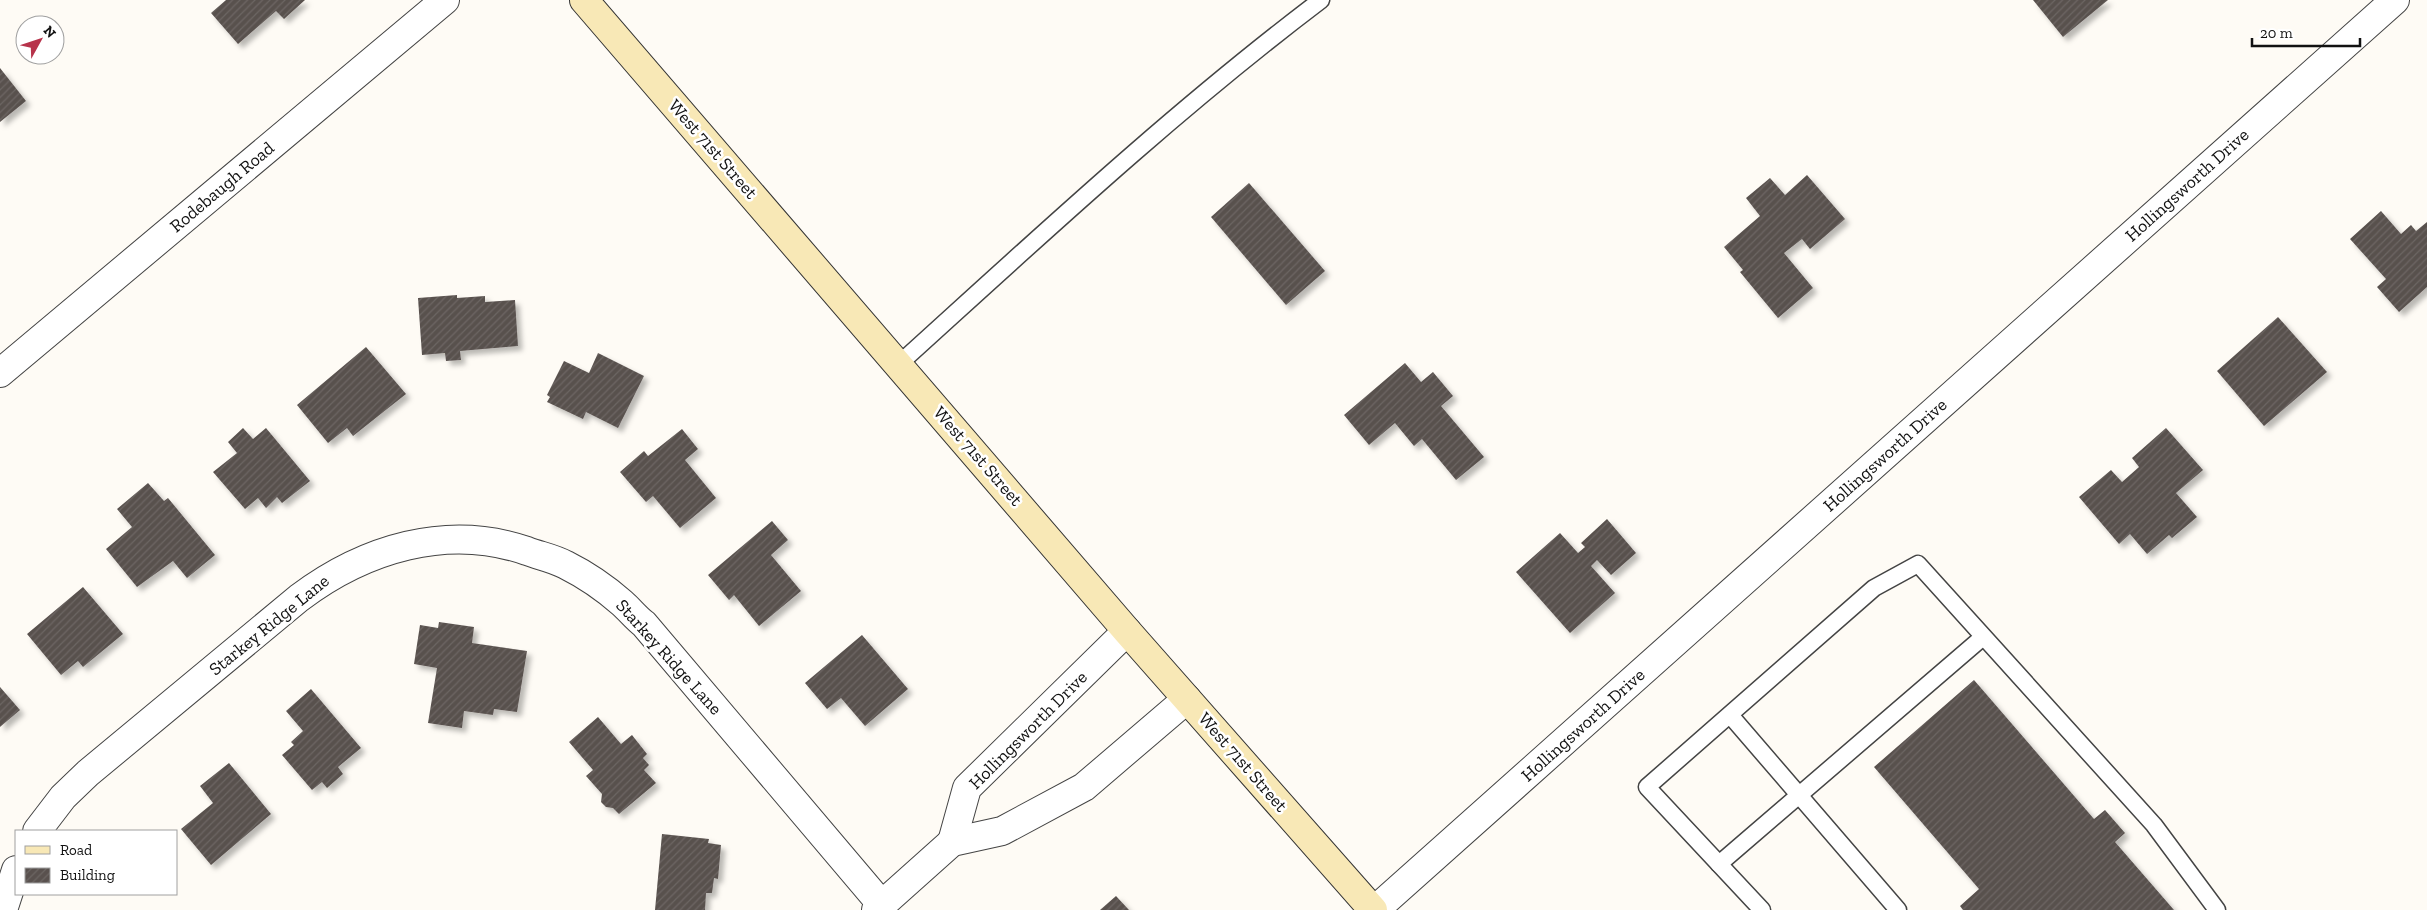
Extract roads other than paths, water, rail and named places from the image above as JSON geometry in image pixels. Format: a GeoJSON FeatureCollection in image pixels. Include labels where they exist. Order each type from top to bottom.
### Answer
{"type":"FeatureCollection","features":[{"type":"Feature","properties":{"kind":"main road","name":"West 71st Street"},"geometry":{"type":"LineString","coordinates":[[584,0],[1127,631],[1374,910]]}},
{"type":"Feature","properties":{"kind":"street","name":"Rodebaugh Road"},"geometry":{"type":"LineString","coordinates":[[0,373],[445,0]]}},
{"type":"Feature","properties":{"kind":"street","name":"Hollingsworth Drive"},"geometry":{"type":"LineString","coordinates":[[1374,910],[2395,0]]}},
{"type":"Feature","properties":{"kind":"street","name":"Starkey Ridge Lane"},"geometry":{"type":"LineString","coordinates":[[38,830],[63,797],[88,773],[299,598],[327,578],[358,561],[408,545],[426,541],[478,541],[513,546],[556,560],[603,587],[624,605],[644,624],[879,908]]}},
{"type":"Feature","properties":{"kind":"street","name":"Hollingsworth Drive"},"geometry":{"type":"LineString","coordinates":[[952,842],[967,788],[1127,631]]}},
{"type":"Feature","properties":{"kind":"street"},"geometry":{"type":"LineString","coordinates":[[879,908],[952,842],[1002,831],[1084,787],[1187,699]]}},
{"type":"Feature","properties":{"kind":"street"},"geometry":{"type":"LineString","coordinates":[[3,910],[15,873]]}},
{"type":"Feature","properties":{"kind":"lane"},"geometry":{"type":"LineString","coordinates":[[898,364],[1103,182],[1208,92],[1321,0]]}},
{"type":"Feature","properties":{"kind":"lane"},"geometry":{"type":"LineString","coordinates":[[1762,910],[1647,788],[1874,588],[1918,564],[2154,825],[2217,910]]}},
{"type":"Feature","properties":{"kind":"lane"},"geometry":{"type":"LineString","coordinates":[[1719,864],[1983,637]]}},
{"type":"Feature","properties":{"kind":"lane"},"geometry":{"type":"LineString","coordinates":[[1730,715],[1898,910]]}}]}
